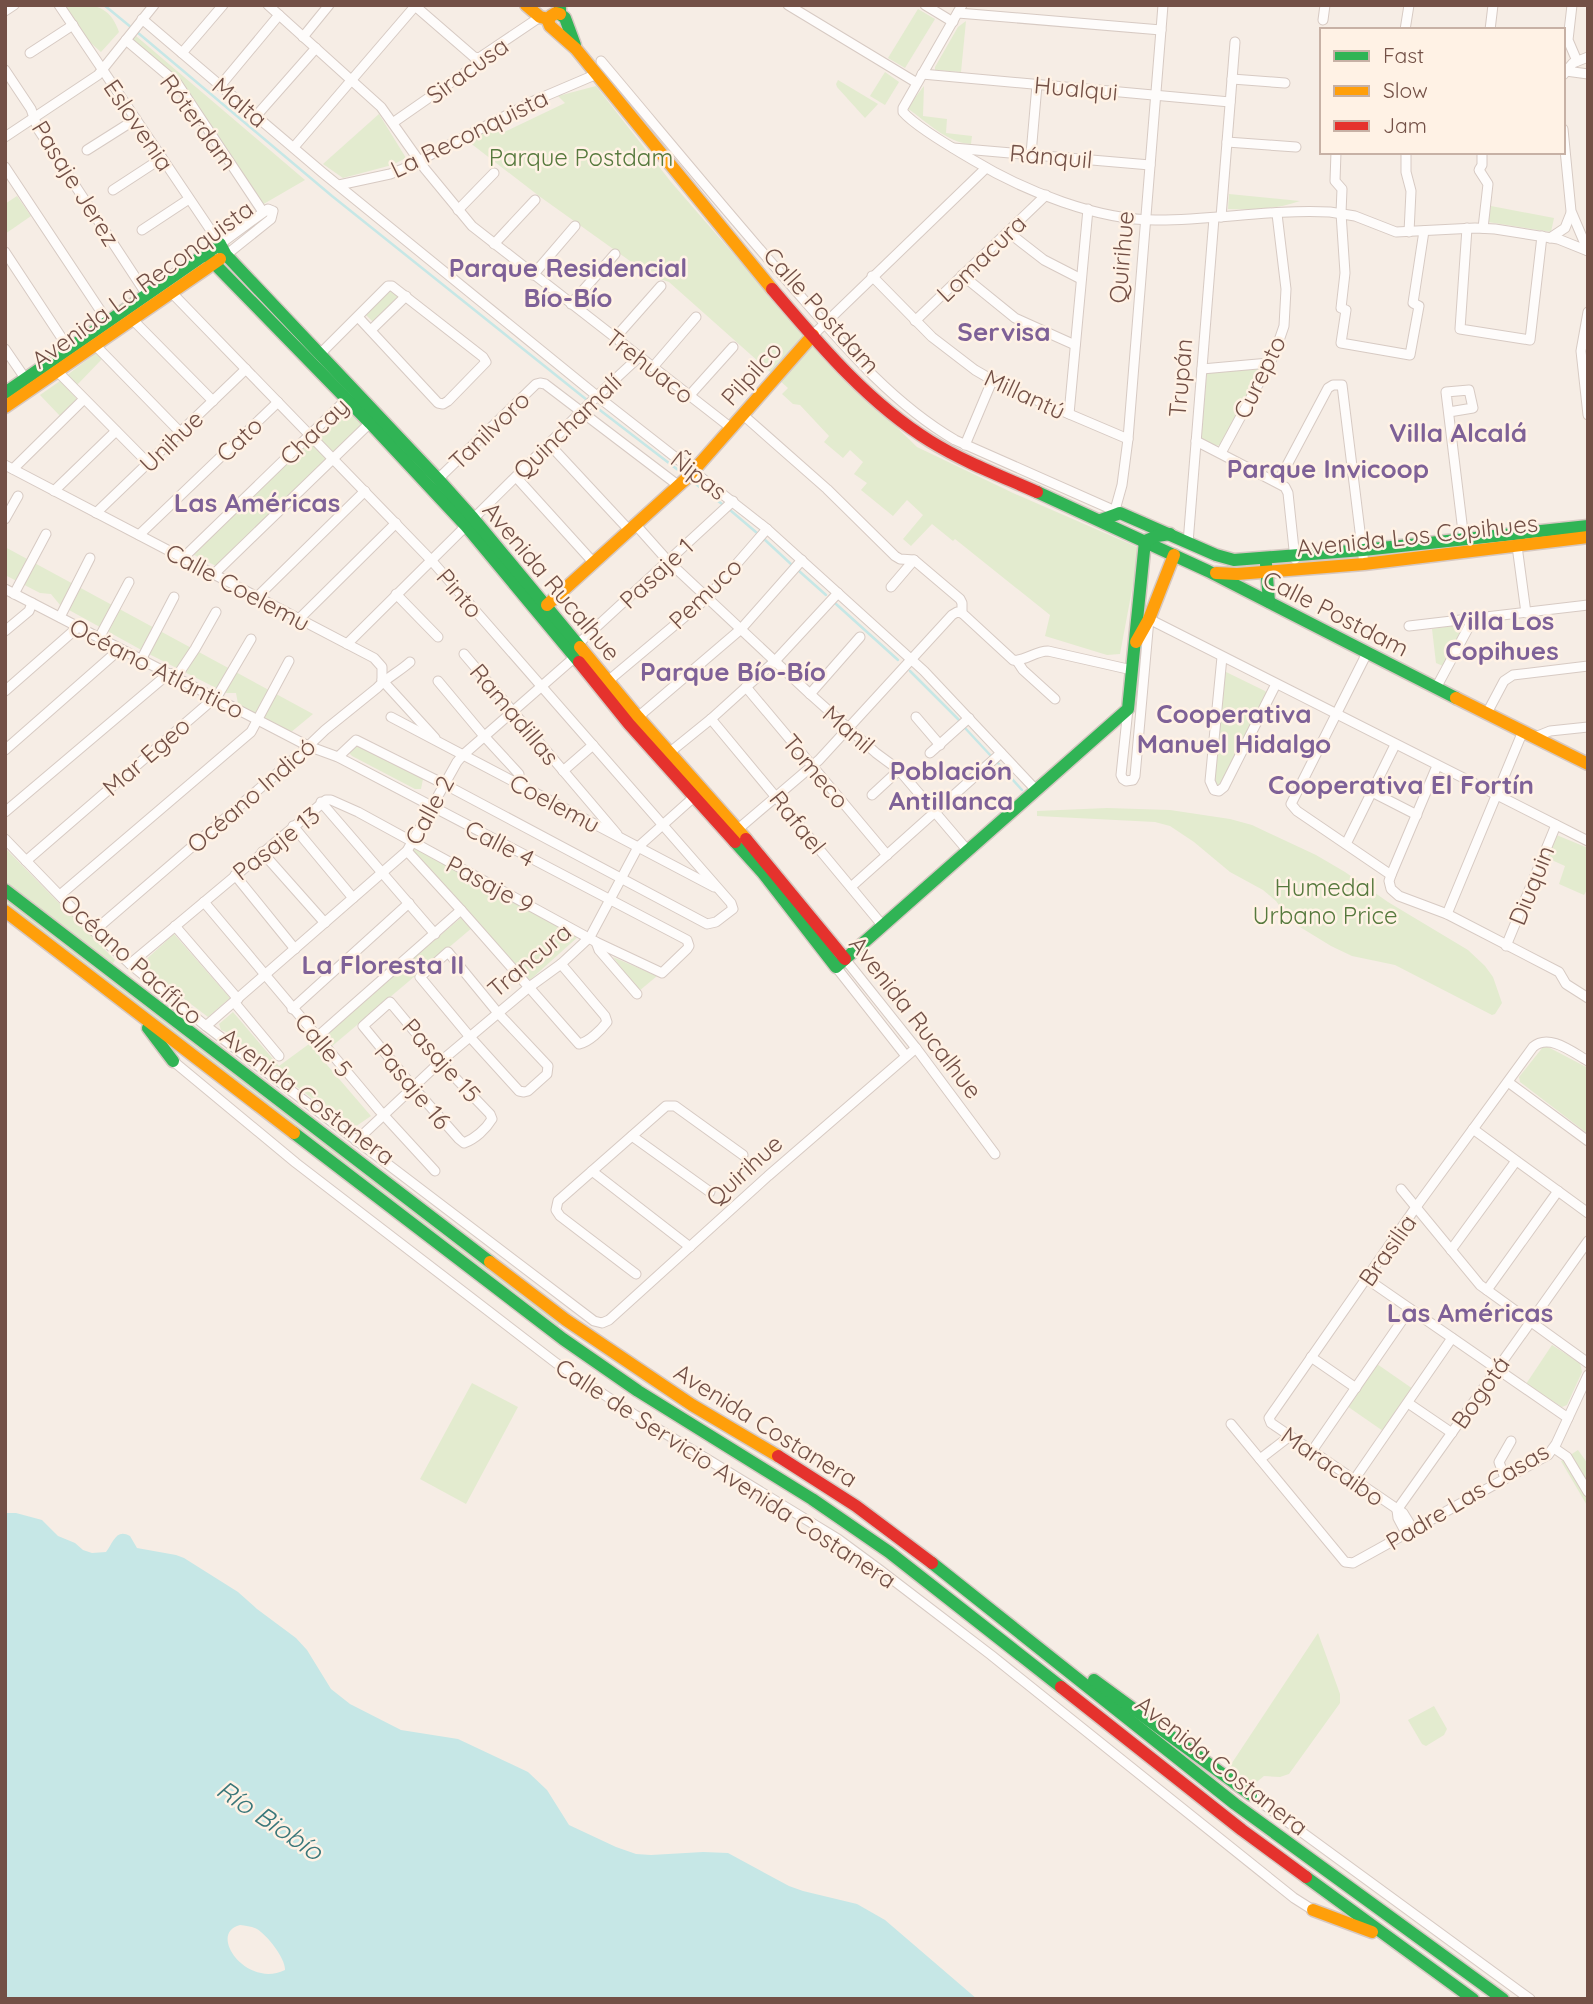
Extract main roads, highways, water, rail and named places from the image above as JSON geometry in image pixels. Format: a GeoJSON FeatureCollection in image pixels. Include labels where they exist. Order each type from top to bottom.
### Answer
{"type":"FeatureCollection","features":[{"type":"Feature","properties":{"kind":"main road","name":"Calle Postdam"},"geometry":{"type":"LineString","coordinates":[[526,5],[557,16],[576,49],[747,259],[813,335],[876,400],[932,443],[955,456],[1101,520],[1208,571],[1588,764]]}},
{"type":"Feature","properties":{"kind":"main road","name":"Avenida La Reconquista"},"geometry":{"type":"LineString","coordinates":[[5,407],[69,349],[147,295],[223,249]]}},
{"type":"Feature","properties":{"kind":"main road","name":"Avenida Rucalhue"},"geometry":{"type":"LineString","coordinates":[[223,249],[320,354],[351,395]]}},
{"type":"Feature","properties":{"kind":"main road","name":"Avenida La Reconquista"},"geometry":{"type":"LineString","coordinates":[[5,393],[57,371],[171,292],[209,259]]}},
{"type":"Feature","properties":{"kind":"main road","name":"Avenida Rucalhue"},"geometry":{"type":"LineString","coordinates":[[209,259],[351,395],[547,605],[669,752],[698,794],[841,963]]}},
{"type":"Feature","properties":{"kind":"main road","name":"Pilpilco"},"geometry":{"type":"LineString","coordinates":[[547,605],[679,486],[813,335]]}},
{"type":"Feature","properties":{"kind":"main road","name":"Avenida Rucalhue"},"geometry":{"type":"LineString","coordinates":[[374,419],[438,479],[629,724],[737,830],[769,866],[841,963]]}},
{"type":"Feature","properties":{"kind":"main road","name":"Calle Postdam"},"geometry":{"type":"LineString","coordinates":[[1101,520],[1117,511],[1228,559],[1266,558]]}},
{"type":"Feature","properties":{"kind":"main road","name":"Avenida Los Copihues"},"geometry":{"type":"LineString","coordinates":[[1266,558],[1588,526]]}},
{"type":"Feature","properties":{"kind":"main road"},"geometry":{"type":"LineString","coordinates":[[841,963],[1128,709],[1145,541],[1170,534]]}},
{"type":"Feature","properties":{"kind":"main road","name":"Avenida Los Copihues"},"geometry":{"type":"LineString","coordinates":[[1208,571],[1226,574],[1364,564],[1588,537]]}},
{"type":"Feature","properties":{"kind":"main road"},"geometry":{"type":"LineString","coordinates":[[1134,645],[1149,620],[1174,555]]}},
{"type":"Feature","properties":{"kind":"main road"},"geometry":{"type":"LineString","coordinates":[[1266,558],[1269,602]]}},
{"type":"Feature","properties":{"kind":"main road","name":"Avenida Costanera"},"geometry":{"type":"LineString","coordinates":[[5,890],[566,1320],[692,1405],[856,1506],[1236,1804],[1503,1999]]}},
{"type":"Feature","properties":{"kind":"main road","name":"Avenida Costanera"},"geometry":{"type":"LineString","coordinates":[[5,911],[563,1339],[638,1391],[812,1499],[889,1552],[1202,1799],[1474,1999]]}},
{"type":"Feature","properties":{"kind":"main road"},"geometry":{"type":"LineString","coordinates":[[137,1013],[173,1061]]}},
{"type":"Feature","properties":{"kind":"main road"},"geometry":{"type":"LineString","coordinates":[[1033,1643],[1118,1697],[1251,1795]]}},
{"type":"Feature","properties":{"kind":"main road"},"geometry":{"type":"LineString","coordinates":[[1313,1910],[1399,1945]]}},
{"type":"Feature","properties":{"kind":"water","name":"Río Biobío"},"geometry":{"type":"Polygon","coordinates":[[[5,1513],[16,1513],[42,1520],[58,1536],[92,1553],[106,1552],[118,1535],[125,1534],[130,1536],[137,1548],[184,1558],[238,1592],[296,1638],[307,1650],[331,1689],[350,1704],[401,1730],[458,1739],[528,1772],[547,1790],[569,1825],[616,1847],[636,1854],[651,1855],[728,1853],[789,1886],[857,1904],[885,1920],[977,1999],[5,1999],[5,1513]],[[240,1925],[231,1930],[228,1938],[229,1948],[236,1958],[257,1972],[271,1974],[285,1970],[279,1954],[266,1936],[257,1929],[240,1925]]]}},
{"type":"Feature","properties":{"kind":"waterway"},"geometry":{"type":"LineString","coordinates":[[104,5],[132,28]]}},
{"type":"Feature","properties":{"kind":"waterway"},"geometry":{"type":"LineString","coordinates":[[137,32],[332,196],[587,400]]}},
{"type":"Feature","properties":{"kind":"waterway"},"geometry":{"type":"LineString","coordinates":[[592,404],[678,470]]}},
{"type":"Feature","properties":{"kind":"waterway"},"geometry":{"type":"LineString","coordinates":[[693,482],[722,504]]}},
{"type":"Feature","properties":{"kind":"waterway"},"geometry":{"type":"LineString","coordinates":[[730,510],[757,533]]}},
{"type":"Feature","properties":{"kind":"waterway"},"geometry":{"type":"LineString","coordinates":[[764,539],[792,565]]}},
{"type":"Feature","properties":{"kind":"waterway"},"geometry":{"type":"LineString","coordinates":[[799,571],[826,595]]}},
{"type":"Feature","properties":{"kind":"waterway"},"geometry":{"type":"LineString","coordinates":[[836,604],[898,660]]}},
{"type":"Feature","properties":{"kind":"waterway"},"geometry":{"type":"LineString","coordinates":[[910,671],[960,721]]}},
{"type":"Feature","properties":{"kind":"waterway"},"geometry":{"type":"LineString","coordinates":[[965,728],[991,756]]}},
{"type":"Feature","properties":{"kind":"waterway"},"geometry":{"type":"LineString","coordinates":[[997,762],[1022,790]]}},
{"type":"Feature","properties":{"kind":"district","name":"Parque Residencial Bío-Bío"},"geometry":{"type":"Point","coordinates":[568,282]}},
{"type":"Feature","properties":{"kind":"district","name":"Servisa"},"geometry":{"type":"Point","coordinates":[1004,331]}},
{"type":"Feature","properties":{"kind":"district","name":"Villa Alcalá"},"geometry":{"type":"Point","coordinates":[1458,432]}},
{"type":"Feature","properties":{"kind":"district","name":"Parque Invicoop"},"geometry":{"type":"Point","coordinates":[1328,468]}},
{"type":"Feature","properties":{"kind":"district","name":"Las Américas"},"geometry":{"type":"Point","coordinates":[257,502]}},
{"type":"Feature","properties":{"kind":"district","name":"Villa Los Copihues"},"geometry":{"type":"Point","coordinates":[1502,635]}},
{"type":"Feature","properties":{"kind":"district","name":"Parque Bío-Bío"},"geometry":{"type":"Point","coordinates":[733,671]}},
{"type":"Feature","properties":{"kind":"district","name":"Cooperativa Manuel Hidalgo"},"geometry":{"type":"Point","coordinates":[1234,728]}},
{"type":"Feature","properties":{"kind":"district","name":"Cooperativa El Fortín"},"geometry":{"type":"Point","coordinates":[1401,784]}},
{"type":"Feature","properties":{"kind":"district","name":"Población Antillanca"},"geometry":{"type":"Point","coordinates":[951,785]}},
{"type":"Feature","properties":{"kind":"district","name":"La Floresta II"},"geometry":{"type":"Point","coordinates":[383,964]}},
{"type":"Feature","properties":{"kind":"district","name":"Las Américas"},"geometry":{"type":"Point","coordinates":[1470,1312]}},
{"type":"Feature","properties":{"kind":"park label","name":"Parque Postdam"},"geometry":{"type":"Point","coordinates":[581,157]}},
{"type":"Feature","properties":{"kind":"park label","name":"Humedal Urbano Price"},"geometry":{"type":"Point","coordinates":[1325,901]}}]}
